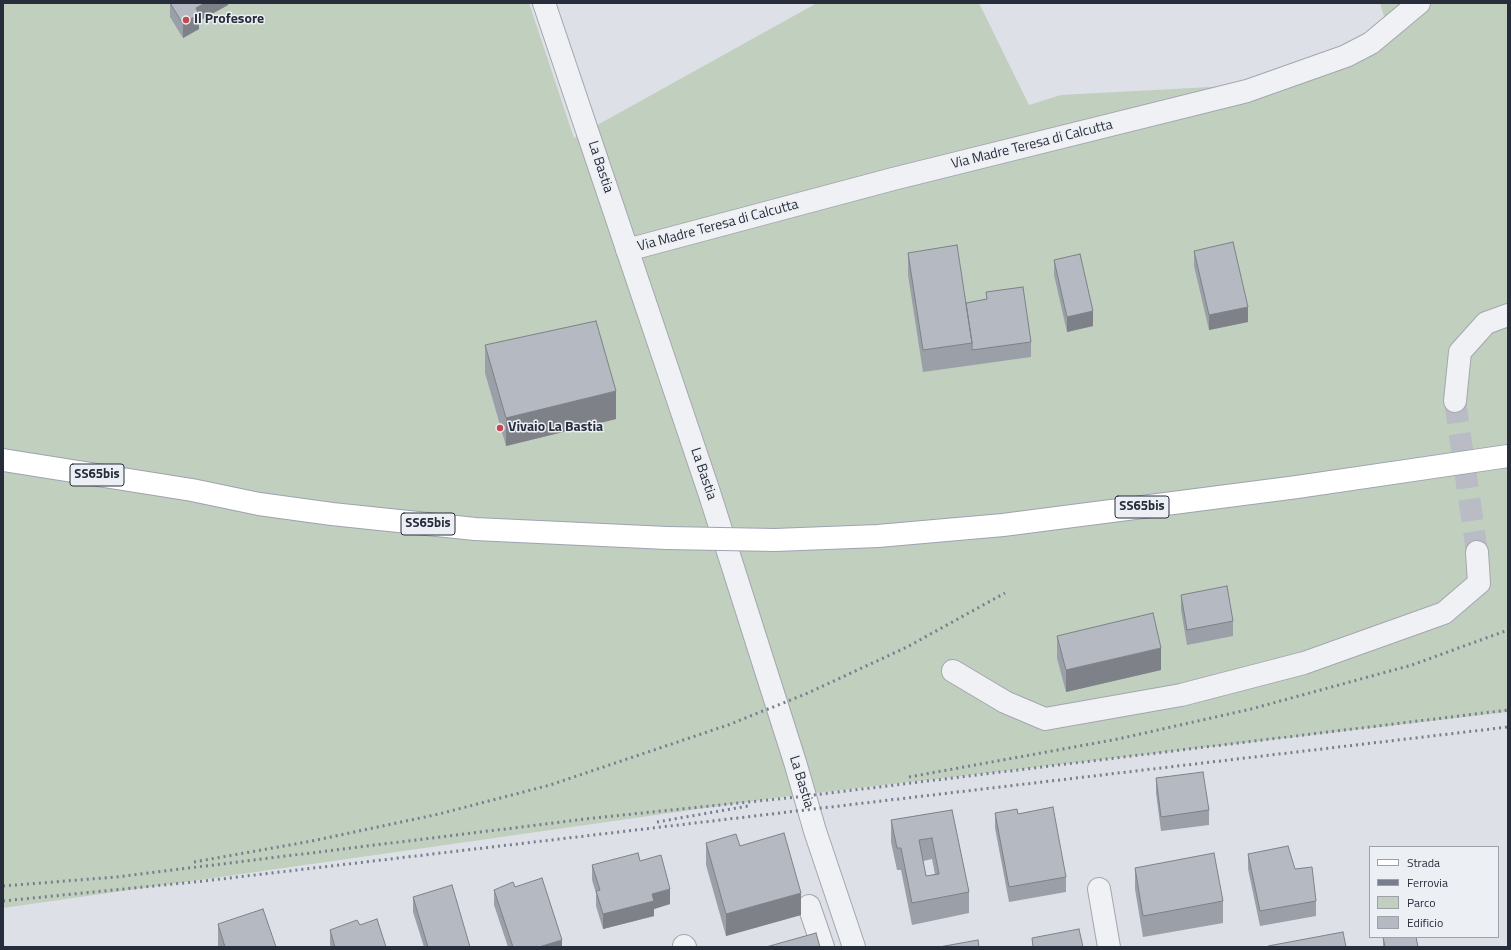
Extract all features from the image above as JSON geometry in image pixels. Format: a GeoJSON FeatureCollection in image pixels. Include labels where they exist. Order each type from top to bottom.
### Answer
{"type":"FeatureCollection","features":[{"type":"Feature","properties":{"kind":"main road","name":"SS65bis"},"geometry":{"type":"LineString","coordinates":[[3,460],[192,490],[259,504],[387,520],[475,529],[667,538],[775,540],[878,536],[1003,525],[1289,488],[1508,456]]}},
{"type":"Feature","properties":{"kind":"street","name":"La Bastia"},"geometry":{"type":"LineString","coordinates":[[544,3],[710,492],[795,762],[815,831],[854,947]]}},
{"type":"Feature","properties":{"kind":"street","name":"Via Madre Teresa di Calcutta"},"geometry":{"type":"LineString","coordinates":[[627,250],[893,179],[1247,91],[1346,56],[1370,43],[1419,3]]}},
{"type":"Feature","properties":{"kind":"street"},"geometry":{"type":"LineString","coordinates":[[1455,401],[1460,352],[1486,323],[1508,315]]}},
{"type":"Feature","properties":{"kind":"street"},"geometry":{"type":"LineString","coordinates":[[953,671],[1005,702],[1045,719],[1181,695],[1304,663],[1444,613],[1479,583],[1477,552]]}},
{"type":"Feature","properties":{"kind":"street"},"geometry":{"type":"LineString","coordinates":[[1099,889],[1109,947]]}},
{"type":"Feature","properties":{"kind":"street"},"geometry":{"type":"LineString","coordinates":[[809,906],[823,947]]}},
{"type":"Feature","properties":{"kind":"green space"},"geometry":{"type":"Polygon","coordinates":[[[3,3],[529,3],[574,138],[817,3],[979,3],[1029,105],[1061,95],[1248,85],[1390,37],[1380,3],[1508,3],[1508,712],[782,797],[3,908],[3,3]]]}},
{"type":"Feature","properties":{"kind":"building"},"geometry":{"type":"Polygon","coordinates":[[[170,3],[205,3],[196,8],[199,14],[183,24],[170,3]]]}},
{"type":"Feature","properties":{"kind":"building"},"geometry":{"type":"Polygon","coordinates":[[[1233,242],[1248,307],[1209,315],[1194,251],[1233,242]]]}},
{"type":"Feature","properties":{"kind":"building"},"geometry":{"type":"Polygon","coordinates":[[[957,245],[972,343],[923,350],[908,253],[957,245]]]}},
{"type":"Feature","properties":{"kind":"building"},"geometry":{"type":"Polygon","coordinates":[[[1080,254],[1093,311],[1067,317],[1054,260],[1080,254]]]}},
{"type":"Feature","properties":{"kind":"building"},"geometry":{"type":"Polygon","coordinates":[[[1023,287],[1031,342],[972,350],[966,303],[987,299],[986,292],[1023,287]]]}},
{"type":"Feature","properties":{"kind":"building"},"geometry":{"type":"Polygon","coordinates":[[[596,321],[616,391],[506,418],[485,345],[596,321]]]}},
{"type":"Feature","properties":{"kind":"building"},"geometry":{"type":"Polygon","coordinates":[[[1227,586],[1233,621],[1187,630],[1181,595],[1227,586]]]}},
{"type":"Feature","properties":{"kind":"building"},"geometry":{"type":"Polygon","coordinates":[[[1153,613],[1161,648],[1066,670],[1057,636],[1153,613]]]}},
{"type":"Feature","properties":{"kind":"building"},"geometry":{"type":"Polygon","coordinates":[[[1203,772],[1209,810],[1161,817],[1156,778],[1203,772]]]}},
{"type":"Feature","properties":{"kind":"building"},"geometry":{"type":"Polygon","coordinates":[[[1053,807],[1066,877],[1009,887],[995,813],[1017,809],[1018,814],[1053,807]]]}},
{"type":"Feature","properties":{"kind":"building"},"geometry":{"type":"Polygon","coordinates":[[[952,810],[969,892],[912,903],[901,848],[897,848],[891,820],[952,810]],[[932,838],[919,840],[926,876],[939,874],[932,838]]]}},
{"type":"Feature","properties":{"kind":"building"},"geometry":{"type":"Polygon","coordinates":[[[784,833],[801,893],[726,914],[706,843],[736,834],[740,846],[784,833]]]}},
{"type":"Feature","properties":{"kind":"building"},"geometry":{"type":"Polygon","coordinates":[[[1288,846],[1295,869],[1312,867],[1316,901],[1260,911],[1248,854],[1288,846]]]}},
{"type":"Feature","properties":{"kind":"building"},"geometry":{"type":"Polygon","coordinates":[[[638,853],[640,861],[661,855],[670,889],[652,894],[654,901],[603,914],[596,891],[600,890],[592,865],[638,853]]]}},
{"type":"Feature","properties":{"kind":"building"},"geometry":{"type":"Polygon","coordinates":[[[1214,853],[1223,901],[1143,916],[1135,868],[1214,853]]]}},
{"type":"Feature","properties":{"kind":"building"},"geometry":{"type":"Polygon","coordinates":[[[542,878],[562,940],[539,947],[513,947],[494,890],[513,882],[515,887],[542,878]]]}},
{"type":"Feature","properties":{"kind":"building"},"geometry":{"type":"Polygon","coordinates":[[[452,885],[470,947],[428,947],[413,897],[452,885]]]}},
{"type":"Feature","properties":{"kind":"building"},"geometry":{"type":"Polygon","coordinates":[[[263,909],[276,947],[225,947],[218,924],[263,909]]]}},
{"type":"Feature","properties":{"kind":"building"},"geometry":{"type":"Polygon","coordinates":[[[377,919],[386,947],[335,947],[330,930],[357,920],[360,925],[377,919]]]}},
{"type":"Feature","properties":{"kind":"building"},"geometry":{"type":"Polygon","coordinates":[[[1079,929],[1083,947],[1033,947],[1032,938],[1079,929]]]}},
{"type":"Feature","properties":{"kind":"building"},"geometry":{"type":"Polygon","coordinates":[[[1343,932],[1346,947],[1268,947],[1268,946],[1343,932]]]}},
{"type":"Feature","properties":{"kind":"building"},"geometry":{"type":"Polygon","coordinates":[[[816,933],[820,947],[766,947],[816,933]]]}},
{"type":"Feature","properties":{"kind":"building"},"geometry":{"type":"Polygon","coordinates":[[[1383,938],[1416,938],[1418,947],[1385,947],[1383,938]]]}},
{"type":"Feature","properties":{"kind":"building"},"geometry":{"type":"Polygon","coordinates":[[[978,940],[979,947],[939,947],[978,940]]]}},
{"type":"Feature","properties":{"kind":"tunnel"},"geometry":{"type":"LineString","coordinates":[[1455,401],[1477,552]]}},
{"type":"Feature","properties":{"kind":"railway"},"geometry":{"type":"LineString","coordinates":[[194,862],[312,841],[439,814],[550,785],[728,725],[808,693],[907,647],[1005,593]]}},
{"type":"Feature","properties":{"kind":"railway"},"geometry":{"type":"LineString","coordinates":[[909,777],[1118,739],[1251,709],[1412,665],[1508,630]]}},
{"type":"Feature","properties":{"kind":"railway"},"geometry":{"type":"LineString","coordinates":[[3,886],[116,877],[594,818],[797,797],[1508,710]]}},
{"type":"Feature","properties":{"kind":"railway"},"geometry":{"type":"LineString","coordinates":[[3,901],[204,881],[1508,727]]}},
{"type":"Feature","properties":{"kind":"railway"},"geometry":{"type":"LineString","coordinates":[[657,822],[748,806]]}},
{"type":"Feature","properties":{"kind":"place","name":"Il Profesore"},"geometry":{"type":"Point","coordinates":[186,20]}},
{"type":"Feature","properties":{"kind":"place","name":"Vivaio La Bastia"},"geometry":{"type":"Point","coordinates":[500,428]}}]}
